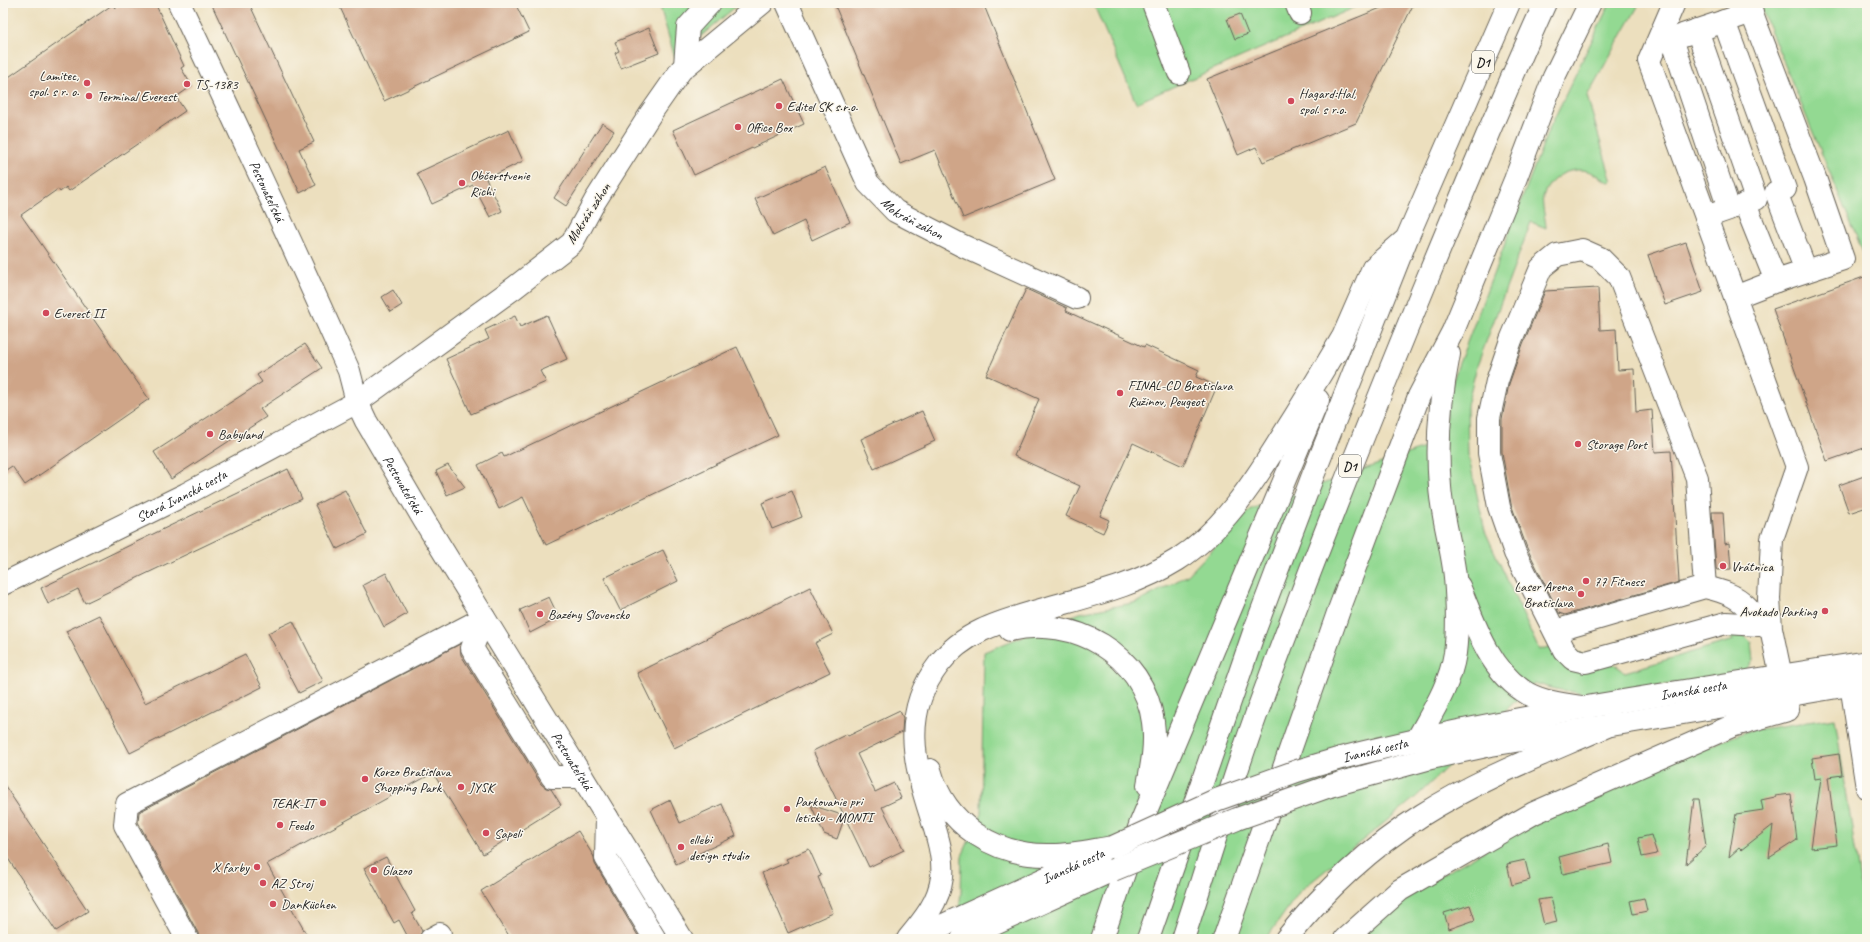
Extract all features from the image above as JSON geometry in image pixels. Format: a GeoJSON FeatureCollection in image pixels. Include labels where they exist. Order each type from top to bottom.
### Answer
{"type":"FeatureCollection","features":[{"type":"Feature","properties":{"kind":"main road","name":"Pestovateľská"},"geometry":{"type":"LineString","coordinates":[[179,3],[223,99],[266,184],[344,359],[349,371],[357,402],[366,421],[424,520],[682,939]]}},
{"type":"Feature","properties":{"kind":"main road"},"geometry":{"type":"LineString","coordinates":[[686,57],[688,26],[710,3]]}},
{"type":"Feature","properties":{"kind":"main road","name":"Mokráň záhon"},"geometry":{"type":"LineString","coordinates":[[357,402],[508,292],[572,243],[686,57],[762,3]]}},
{"type":"Feature","properties":{"kind":"main road","name":"Mokráň záhon"},"geometry":{"type":"LineString","coordinates":[[787,3],[868,183],[895,211],[961,246],[1078,298]]}},
{"type":"Feature","properties":{"kind":"main road"},"geometry":{"type":"LineString","coordinates":[[1153,3],[1179,73]]}},
{"type":"Feature","properties":{"kind":"main road","name":"D1"},"geometry":{"type":"LineString","coordinates":[[1148,939],[1254,632],[1312,478],[1407,238],[1509,3]]}},
{"type":"Feature","properties":{"kind":"main road","name":"D1"},"geometry":{"type":"LineString","coordinates":[[1183,939],[1254,721],[1319,545],[1517,64],[1545,3]]}},
{"type":"Feature","properties":{"kind":"main road"},"geometry":{"type":"LineString","coordinates":[[1224,939],[1329,639],[1414,410],[1453,331],[1515,180],[1554,77],[1590,3]]}},
{"type":"Feature","properties":{"kind":"main road"},"geometry":{"type":"LineString","coordinates":[[1345,939],[1400,890],[1534,813],[1732,726],[1788,710],[1783,686],[1765,626],[1769,599],[1772,539],[1797,467],[1649,61],[1674,3]]}},
{"type":"Feature","properties":{"kind":"main road"},"geometry":{"type":"LineString","coordinates":[[1735,297],[1776,281],[1843,259],[1815,178],[1750,8],[1724,21],[1676,38],[1673,42],[1701,127],[1743,204],[1776,281]]}},
{"type":"Feature","properties":{"kind":"main road"},"geometry":{"type":"LineString","coordinates":[[1724,21],[1756,106],[1806,271]]}},
{"type":"Feature","properties":{"kind":"main road"},"geometry":{"type":"LineString","coordinates":[[1697,30],[1728,117],[1743,204]]}},
{"type":"Feature","properties":{"kind":"main road"},"geometry":{"type":"LineString","coordinates":[[1676,136],[1784,96]]}},
{"type":"Feature","properties":{"kind":"main road"},"geometry":{"type":"LineString","coordinates":[[1706,217],[1815,178]]}},
{"type":"Feature","properties":{"kind":"main road"},"geometry":{"type":"LineString","coordinates":[[1102,939],[1140,825],[1311,418],[1341,340],[1373,268],[1407,238]]}},
{"type":"Feature","properties":{"kind":"main road"},"geometry":{"type":"LineString","coordinates":[[1705,587],[1697,478],[1619,277],[1600,258],[1582,250],[1557,255],[1541,268],[1511,340],[1497,381],[1489,418],[1489,453],[1499,507],[1515,553],[1564,650],[1573,659],[1586,662],[1726,623],[1765,626]]}},
{"type":"Feature","properties":{"kind":"main road"},"geometry":{"type":"LineString","coordinates":[[1382,771],[1401,757],[1418,738],[1443,694],[1451,672],[1455,653],[1455,577],[1440,488],[1438,448],[1441,397],[1453,331]]}},
{"type":"Feature","properties":{"kind":"main road"},"geometry":{"type":"LineString","coordinates":[[908,939],[926,916],[933,903],[942,878],[940,847],[916,762],[913,738],[916,716],[924,688],[938,665],[956,646],[1137,580],[1177,559],[1195,546],[1223,520],[1246,491],[1270,457],[1341,340]]}},
{"type":"Feature","properties":{"kind":"main road","name":"Stará Ivanská cesta"},"geometry":{"type":"LineString","coordinates":[[3,584],[186,494],[357,402]]}},
{"type":"Feature","properties":{"kind":"main road"},"geometry":{"type":"LineString","coordinates":[[1455,577],[1492,659],[1506,677],[1522,691],[1529,694],[1549,701],[1587,708]]}},
{"type":"Feature","properties":{"kind":"main road"},"geometry":{"type":"LineString","coordinates":[[1555,631],[1705,587],[1728,592],[1746,605],[1765,626]]}},
{"type":"Feature","properties":{"kind":"main road"},"geometry":{"type":"LineString","coordinates":[[187,939],[125,825],[127,804],[484,618]]}},
{"type":"Feature","properties":{"kind":"main road"},"geometry":{"type":"LineString","coordinates":[[1113,847],[1070,854],[1051,855],[1016,852],[1002,848],[978,836],[964,825],[955,816],[939,794],[930,771],[926,743],[928,717],[939,688],[953,666],[986,634],[1028,627],[1047,626],[1066,629],[1085,635],[1102,644],[1128,666],[1146,694],[1152,714],[1155,736],[1154,752],[1140,825]]}},
{"type":"Feature","properties":{"kind":"main road","name":"Ivanská cesta"},"geometry":{"type":"LineString","coordinates":[[969,936],[1199,834],[1280,803],[1330,786],[1382,771],[1491,745],[1614,723],[1783,686],[1867,662]]}},
{"type":"Feature","properties":{"kind":"main road"},"geometry":{"type":"LineString","coordinates":[[1859,683],[1867,788]]}},
{"type":"Feature","properties":{"kind":"main road","name":"Ivanská cesta"},"geometry":{"type":"LineString","coordinates":[[913,939],[984,908],[1216,800],[1297,771],[1341,758],[1418,738],[1587,708],[1783,686],[1859,683]]}},
{"type":"Feature","properties":{"kind":"main road"},"geometry":{"type":"LineString","coordinates":[[1286,939],[1299,922],[1344,875],[1368,854],[1422,815],[1492,777],[1614,723]]}},
{"type":"Feature","properties":{"kind":"main road"},"geometry":{"type":"LineString","coordinates":[[607,817],[606,858],[655,939]]}},
{"type":"Feature","properties":{"kind":"green space"},"geometry":{"type":"Polygon","coordinates":[[[659,3],[740,3],[675,58],[659,3]]]}},
{"type":"Feature","properties":{"kind":"green space"},"geometry":{"type":"Polygon","coordinates":[[[1093,3],[1365,3],[1136,103],[1093,3]]]}},
{"type":"Feature","properties":{"kind":"green space"},"geometry":{"type":"Polygon","coordinates":[[[1610,3],[1640,3],[1587,96],[1612,182],[1604,180],[1593,173],[1578,170],[1570,171],[1556,178],[1546,190],[1543,197],[1543,208],[1546,228],[1531,222],[1477,366],[1467,405],[1468,454],[1485,531],[1539,650],[1551,646],[1611,662],[1625,672],[1733,640],[1720,628],[1738,630],[1751,642],[1753,661],[1741,674],[1591,695],[1555,689],[1534,683],[1416,797],[1300,891],[1266,939],[955,939],[961,893],[962,856],[981,814],[984,652],[1080,613],[1138,602],[1188,575],[1251,509],[1444,441],[1447,398],[1458,366],[1548,131],[1610,3]]]}},
{"type":"Feature","properties":{"kind":"green space"},"geometry":{"type":"Polygon","coordinates":[[[1759,3],[1867,3],[1867,262],[1759,3]]]}},
{"type":"Feature","properties":{"kind":"green space"},"geometry":{"type":"Polygon","coordinates":[[[1835,718],[1867,927],[1867,939],[1348,939],[1389,905],[1574,800],[1747,731],[1835,718]]]}},
{"type":"Feature","properties":{"kind":"building"},"geometry":{"type":"Polygon","coordinates":[[[122,3],[155,3],[184,66],[181,68],[192,86],[176,97],[185,111],[69,191],[66,187],[60,192],[58,189],[21,215],[149,399],[25,485],[12,466],[3,472],[3,81],[112,5],[115,8],[122,3]]]}},
{"type":"Feature","properties":{"kind":"building"},"geometry":{"type":"Polygon","coordinates":[[[211,3],[249,3],[314,142],[299,149],[316,185],[300,193],[211,3]]]}},
{"type":"Feature","properties":{"kind":"building"},"geometry":{"type":"Polygon","coordinates":[[[338,3],[515,3],[529,32],[384,101],[338,3]]]}},
{"type":"Feature","properties":{"kind":"building"},"geometry":{"type":"Polygon","coordinates":[[[834,3],[983,3],[1055,180],[963,218],[935,150],[901,164],[834,3]]]}},
{"type":"Feature","properties":{"kind":"building","name":"Hagard:Hal, spol. s r.o."},"geometry":{"type":"Polygon","coordinates":[[[1393,3],[1414,3],[1356,123],[1263,162],[1256,147],[1238,155],[1207,79],[1393,3]]]}},
{"type":"Feature","properties":{"kind":"building"},"geometry":{"type":"Polygon","coordinates":[[[1240,14],[1248,34],[1235,39],[1227,19],[1240,14]]]}},
{"type":"Feature","properties":{"kind":"building"},"geometry":{"type":"Polygon","coordinates":[[[649,28],[659,53],[621,68],[615,53],[619,51],[615,42],[649,28]]]}},
{"type":"Feature","properties":{"kind":"building","name":"Office Box"},"geometry":{"type":"Polygon","coordinates":[[[783,79],[804,124],[694,175],[673,130],[783,79]]]}},
{"type":"Feature","properties":{"kind":"building"},"geometry":{"type":"Polygon","coordinates":[[[602,123],[614,131],[566,206],[554,198],[602,123]]]}},
{"type":"Feature","properties":{"kind":"building"},"geometry":{"type":"Polygon","coordinates":[[[509,130],[523,161],[486,179],[502,211],[490,217],[473,185],[432,204],[417,173],[509,130]]]}},
{"type":"Feature","properties":{"kind":"building"},"geometry":{"type":"Polygon","coordinates":[[[825,167],[850,222],[812,240],[804,221],[773,236],[755,199],[825,167]]]}},
{"type":"Feature","properties":{"kind":"building"},"geometry":{"type":"Polygon","coordinates":[[[1686,242],[1703,292],[1665,305],[1648,255],[1686,242]]]}},
{"type":"Feature","properties":{"kind":"building"},"geometry":{"type":"Polygon","coordinates":[[[1864,277],[1867,286],[1867,447],[1827,461],[1773,309],[1864,277]]]}},
{"type":"Feature","properties":{"kind":"building","name":"Storage Port"},"geometry":{"type":"Polygon","coordinates":[[[1598,288],[1600,330],[1616,329],[1618,370],[1634,369],[1636,412],[1652,410],[1655,452],[1671,451],[1679,582],[1565,615],[1559,613],[1527,548],[1511,504],[1502,452],[1502,419],[1509,384],[1523,344],[1545,291],[1598,288]]]}},
{"type":"Feature","properties":{"kind":"building","name":"FINAL-CD Bratislava Ružinov, Peugeot"},"geometry":{"type":"Polygon","coordinates":[[[1026,289],[1067,308],[1066,311],[1144,347],[1145,345],[1199,370],[1196,377],[1217,386],[1183,466],[1133,443],[1100,516],[1109,520],[1103,533],[1066,516],[1080,486],[1014,456],[1039,399],[986,375],[1026,289]]]}},
{"type":"Feature","properties":{"kind":"building"},"geometry":{"type":"Polygon","coordinates":[[[393,290],[402,305],[391,312],[382,297],[393,290]]]}},
{"type":"Feature","properties":{"kind":"building"},"geometry":{"type":"Polygon","coordinates":[[[547,315],[567,359],[540,371],[546,382],[471,414],[446,359],[489,339],[485,330],[515,316],[520,327],[547,315]]]}},
{"type":"Feature","properties":{"kind":"building","name":"Babyland"},"geometry":{"type":"Polygon","coordinates":[[[305,344],[322,368],[260,409],[266,417],[171,479],[154,452],[262,382],[257,375],[305,344]]]}},
{"type":"Feature","properties":{"kind":"building"},"geometry":{"type":"Polygon","coordinates":[[[737,347],[778,435],[546,545],[523,497],[499,509],[478,465],[502,453],[504,457],[737,347]]]}},
{"type":"Feature","properties":{"kind":"building"},"geometry":{"type":"Polygon","coordinates":[[[922,411],[935,441],[874,469],[861,439],[922,411]]]}},
{"type":"Feature","properties":{"kind":"building"},"geometry":{"type":"Polygon","coordinates":[[[448,465],[465,487],[447,495],[436,471],[448,465]]]}},
{"type":"Feature","properties":{"kind":"building"},"geometry":{"type":"Polygon","coordinates":[[[288,469],[302,499],[85,603],[78,589],[48,604],[41,588],[288,469]]]}},
{"type":"Feature","properties":{"kind":"building"},"geometry":{"type":"Polygon","coordinates":[[[1867,475],[1867,507],[1849,513],[1839,485],[1867,475]]]}},
{"type":"Feature","properties":{"kind":"building"},"geometry":{"type":"Polygon","coordinates":[[[345,490],[367,534],[337,549],[315,505],[345,490]]]}},
{"type":"Feature","properties":{"kind":"building"},"geometry":{"type":"Polygon","coordinates":[[[792,491],[802,517],[772,529],[762,503],[792,491]]]}},
{"type":"Feature","properties":{"kind":"building"},"geometry":{"type":"Polygon","coordinates":[[[1712,512],[1723,512],[1725,544],[1729,543],[1731,569],[1717,570],[1716,568],[1712,512]]]}},
{"type":"Feature","properties":{"kind":"building"},"geometry":{"type":"Polygon","coordinates":[[[663,550],[678,581],[620,610],[604,578],[663,550]]]}},
{"type":"Feature","properties":{"kind":"building"},"geometry":{"type":"Polygon","coordinates":[[[386,573],[407,614],[384,627],[363,585],[386,573]]]}},
{"type":"Feature","properties":{"kind":"building"},"geometry":{"type":"Polygon","coordinates":[[[810,587],[833,634],[815,643],[830,672],[674,748],[637,673],[810,587]]]}},
{"type":"Feature","properties":{"kind":"building","name":"Bazény Slovensko"},"geometry":{"type":"Polygon","coordinates":[[[549,597],[559,618],[530,633],[520,610],[549,597]]]}},
{"type":"Feature","properties":{"kind":"building"},"geometry":{"type":"Polygon","coordinates":[[[99,615],[145,703],[245,654],[262,687],[130,753],[66,631],[99,615]]]}},
{"type":"Feature","properties":{"kind":"building"},"geometry":{"type":"Polygon","coordinates":[[[293,621],[323,681],[299,693],[268,633],[293,621]]]}},
{"type":"Feature","properties":{"kind":"building"},"geometry":{"type":"Polygon","coordinates":[[[460,644],[461,655],[541,784],[546,788],[551,789],[561,805],[483,854],[433,773],[267,864],[309,939],[199,939],[198,933],[138,822],[139,812],[460,644]]]}},
{"type":"Feature","properties":{"kind":"building"},"geometry":{"type":"Polygon","coordinates":[[[900,711],[903,718],[902,732],[857,754],[875,792],[894,783],[901,798],[882,807],[904,850],[869,867],[813,751],[847,734],[848,736],[900,711]]]}},
{"type":"Feature","properties":{"kind":"building"},"geometry":{"type":"Polygon","coordinates":[[[1839,754],[1842,775],[1828,777],[1837,845],[1811,848],[1821,778],[1815,779],[1812,758],[1839,754]]]}},
{"type":"Feature","properties":{"kind":"building"},"geometry":{"type":"Polygon","coordinates":[[[3,783],[88,911],[56,931],[3,851],[3,783]]]}},
{"type":"Feature","properties":{"kind":"building"},"geometry":{"type":"Polygon","coordinates":[[[1791,794],[1797,840],[1769,858],[1773,825],[1741,850],[1739,848],[1729,857],[1736,814],[1763,810],[1761,800],[1791,794]]]}},
{"type":"Feature","properties":{"kind":"building"},"geometry":{"type":"Polygon","coordinates":[[[1694,799],[1699,799],[1706,846],[1686,864],[1694,799]]]}},
{"type":"Feature","properties":{"kind":"building"},"geometry":{"type":"Polygon","coordinates":[[[670,800],[680,823],[722,804],[736,836],[676,864],[651,810],[670,800]]]}},
{"type":"Feature","properties":{"kind":"building"},"geometry":{"type":"Polygon","coordinates":[[[811,805],[845,816],[837,839],[824,834],[811,805]]]}},
{"type":"Feature","properties":{"kind":"building"},"geometry":{"type":"Polygon","coordinates":[[[578,831],[594,857],[595,864],[640,939],[511,939],[481,891],[578,831]]]}},
{"type":"Feature","properties":{"kind":"building"},"geometry":{"type":"Polygon","coordinates":[[[1651,835],[1657,854],[1642,857],[1638,838],[1651,835]]]}},
{"type":"Feature","properties":{"kind":"building"},"geometry":{"type":"Polygon","coordinates":[[[1608,844],[1612,863],[1563,874],[1559,857],[1608,844]]]}},
{"type":"Feature","properties":{"kind":"building"},"geometry":{"type":"Polygon","coordinates":[[[809,849],[821,876],[818,877],[833,913],[788,933],[762,873],[788,862],[786,859],[809,849]]]}},
{"type":"Feature","properties":{"kind":"building"},"geometry":{"type":"Polygon","coordinates":[[[386,857],[415,911],[412,913],[422,931],[419,939],[409,939],[399,920],[394,923],[364,868],[386,857]]]}},
{"type":"Feature","properties":{"kind":"building"},"geometry":{"type":"Polygon","coordinates":[[[1525,860],[1530,880],[1512,885],[1507,864],[1525,860]]]}},
{"type":"Feature","properties":{"kind":"building"},"geometry":{"type":"Polygon","coordinates":[[[1551,898],[1557,922],[1544,925],[1538,900],[1551,898]]]}},
{"type":"Feature","properties":{"kind":"building"},"geometry":{"type":"Polygon","coordinates":[[[1644,898],[1647,911],[1633,914],[1630,901],[1644,898]]]}},
{"type":"Feature","properties":{"kind":"building"},"geometry":{"type":"Polygon","coordinates":[[[1470,905],[1475,920],[1449,929],[1444,913],[1470,905]]]}},
{"type":"Feature","properties":{"kind":"place","name":"Lamitec, spol. s r. o."},"geometry":{"type":"Point","coordinates":[87,83]}},
{"type":"Feature","properties":{"kind":"place","name":"TS-1383"},"geometry":{"type":"Point","coordinates":[187,84]}},
{"type":"Feature","properties":{"kind":"place","name":"Terminal Everest"},"geometry":{"type":"Point","coordinates":[89,96]}},
{"type":"Feature","properties":{"kind":"place","name":"Hagard:Hal, spol. s r.o."},"geometry":{"type":"Point","coordinates":[1291,101]}},
{"type":"Feature","properties":{"kind":"place","name":"Editel SK s.r.o."},"geometry":{"type":"Point","coordinates":[779,106]}},
{"type":"Feature","properties":{"kind":"place","name":"Office Box"},"geometry":{"type":"Point","coordinates":[738,127]}},
{"type":"Feature","properties":{"kind":"place","name":"Občerstvenie Richi"},"geometry":{"type":"Point","coordinates":[462,183]}},
{"type":"Feature","properties":{"kind":"place","name":"Everest II"},"geometry":{"type":"Point","coordinates":[46,313]}},
{"type":"Feature","properties":{"kind":"place","name":"FINAL-CD Bratislava Ružinov, Peugeot"},"geometry":{"type":"Point","coordinates":[1120,393]}},
{"type":"Feature","properties":{"kind":"place","name":"Babyland"},"geometry":{"type":"Point","coordinates":[210,434]}},
{"type":"Feature","properties":{"kind":"place","name":"Storage Port"},"geometry":{"type":"Point","coordinates":[1578,444]}},
{"type":"Feature","properties":{"kind":"place","name":"Vrátnica"},"geometry":{"type":"Point","coordinates":[1723,566]}},
{"type":"Feature","properties":{"kind":"place","name":"77 Fitness"},"geometry":{"type":"Point","coordinates":[1586,581]}},
{"type":"Feature","properties":{"kind":"place","name":"Laser Arena Bratislava"},"geometry":{"type":"Point","coordinates":[1581,594]}},
{"type":"Feature","properties":{"kind":"place","name":"Avokado Parking"},"geometry":{"type":"Point","coordinates":[1825,611]}},
{"type":"Feature","properties":{"kind":"place","name":"Bazény Slovensko"},"geometry":{"type":"Point","coordinates":[540,614]}},
{"type":"Feature","properties":{"kind":"place","name":"Korzo Bratislava Shopping Park"},"geometry":{"type":"Point","coordinates":[365,779]}},
{"type":"Feature","properties":{"kind":"place","name":"JYSK"},"geometry":{"type":"Point","coordinates":[461,787]}},
{"type":"Feature","properties":{"kind":"place","name":"TEAK-IT"},"geometry":{"type":"Point","coordinates":[323,803]}},
{"type":"Feature","properties":{"kind":"place","name":"Parkovanie pri letisku - MONTI"},"geometry":{"type":"Point","coordinates":[787,809]}},
{"type":"Feature","properties":{"kind":"place","name":"Feedo"},"geometry":{"type":"Point","coordinates":[280,825]}},
{"type":"Feature","properties":{"kind":"place","name":"Sapeli"},"geometry":{"type":"Point","coordinates":[486,833]}},
{"type":"Feature","properties":{"kind":"place","name":"ellebi design studio"},"geometry":{"type":"Point","coordinates":[681,847]}},
{"type":"Feature","properties":{"kind":"place","name":"X farby"},"geometry":{"type":"Point","coordinates":[257,867]}},
{"type":"Feature","properties":{"kind":"place","name":"Glazoo"},"geometry":{"type":"Point","coordinates":[374,870]}},
{"type":"Feature","properties":{"kind":"place","name":"AZ Stroj"},"geometry":{"type":"Point","coordinates":[263,883]}},
{"type":"Feature","properties":{"kind":"place","name":"DanKüchen"},"geometry":{"type":"Point","coordinates":[273,904]}}]}
